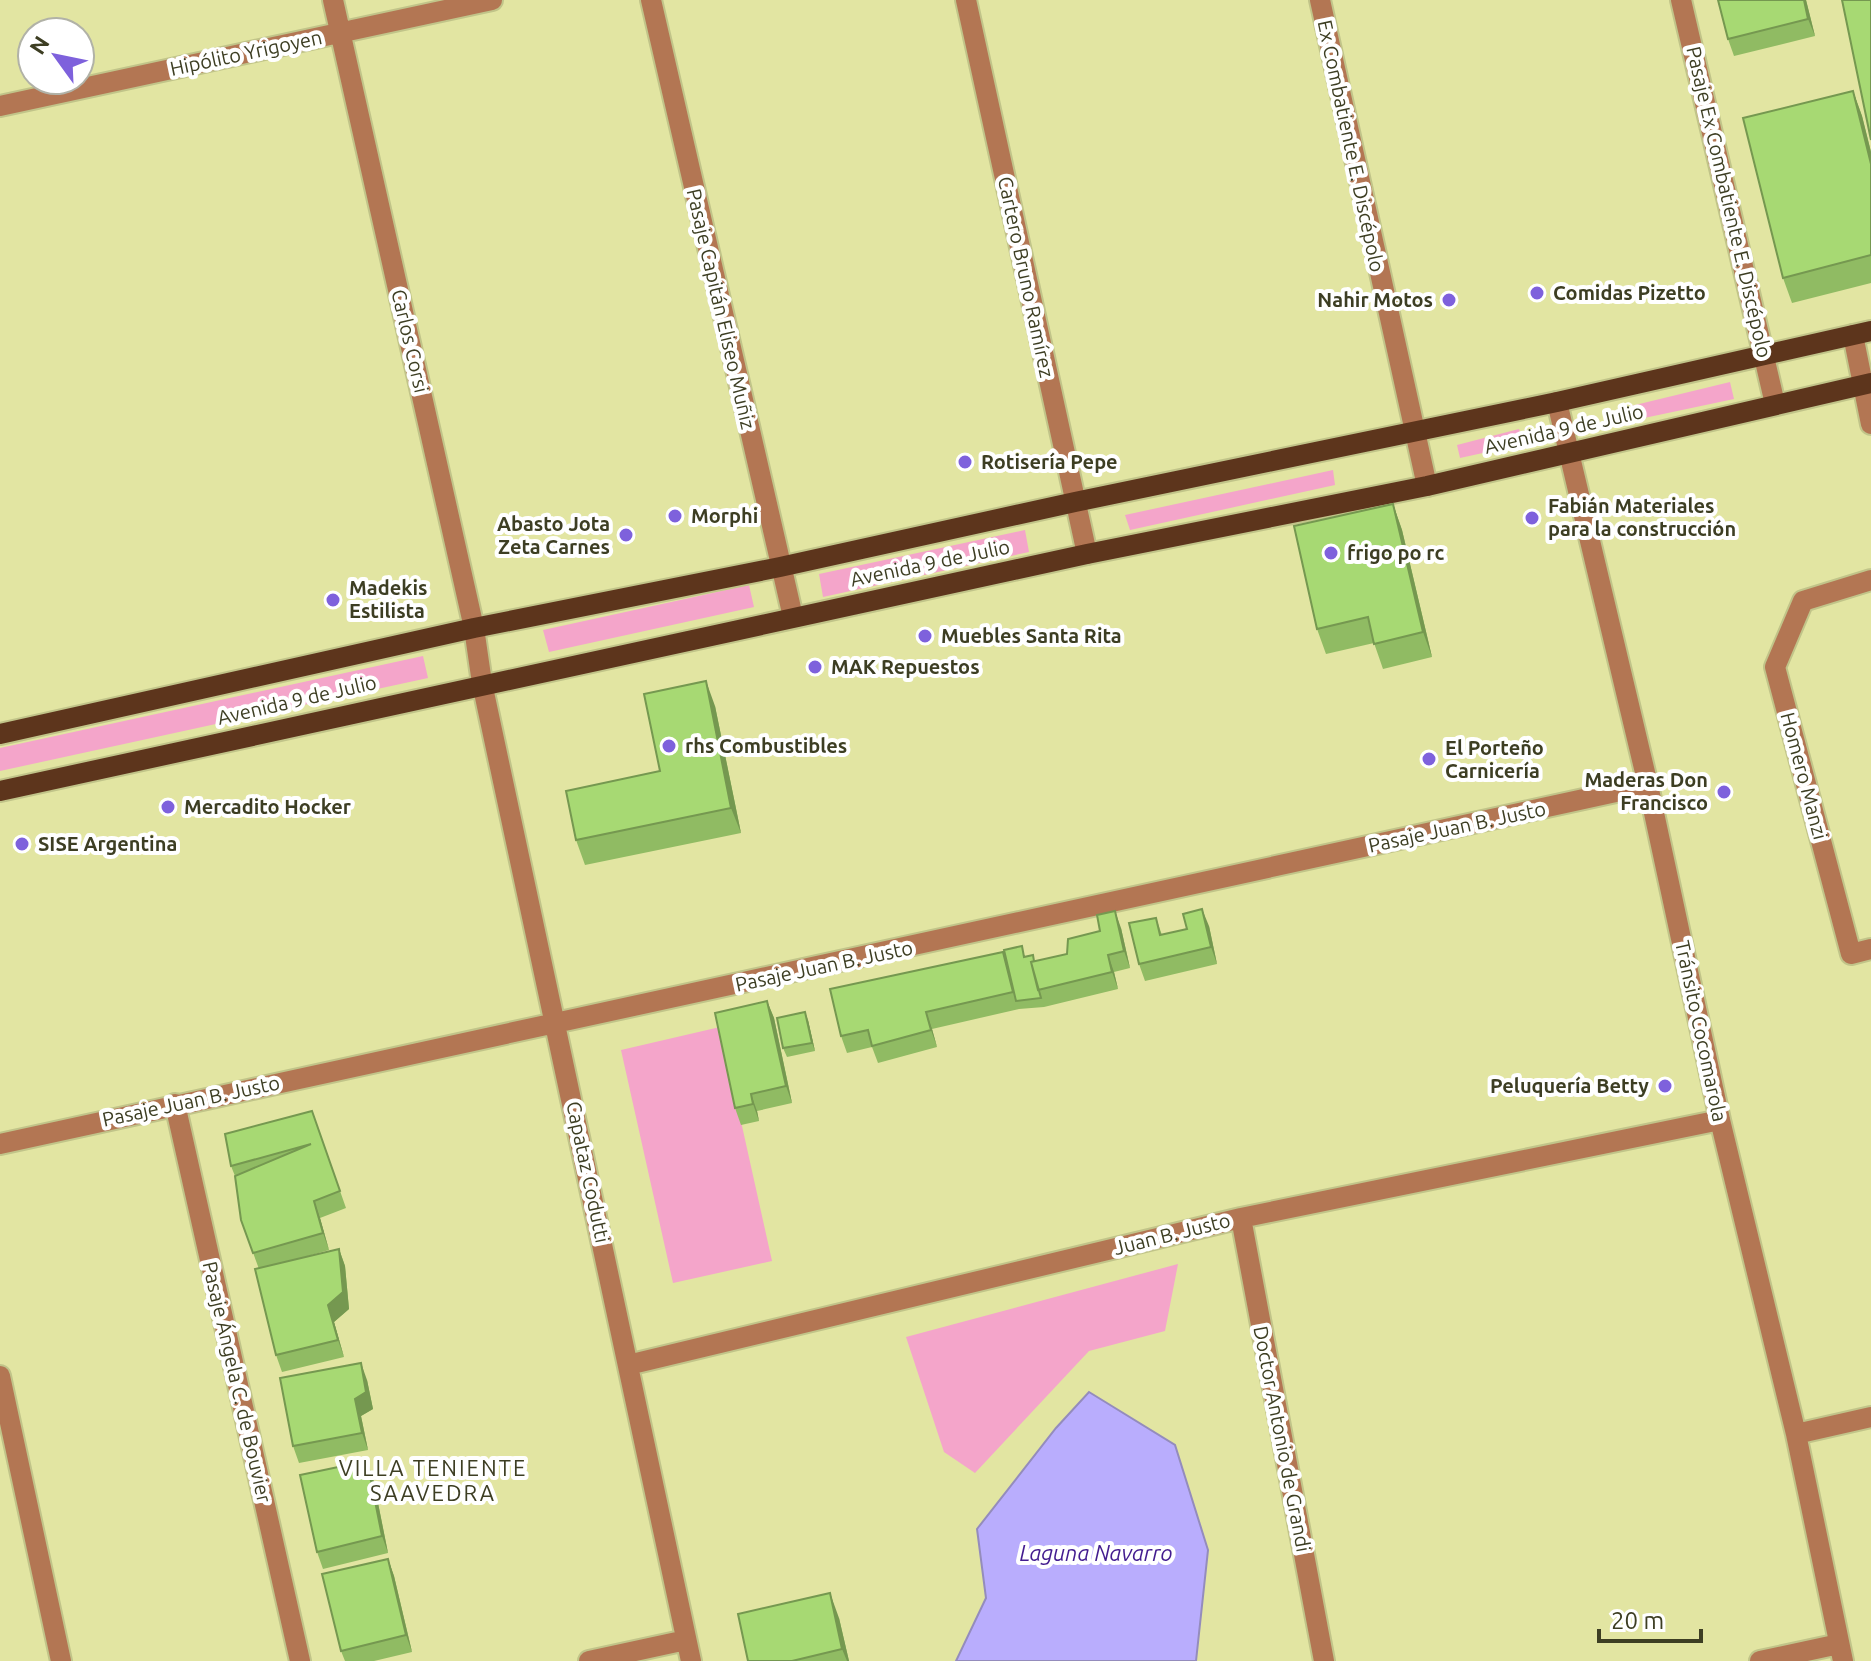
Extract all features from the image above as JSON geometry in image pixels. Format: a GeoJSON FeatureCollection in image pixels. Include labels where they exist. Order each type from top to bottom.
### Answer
{"type":"FeatureCollection","features":[{"type":"Feature","properties":{"kind":"main road","name":"Avenida 9 de Julio"},"geometry":{"type":"LineString","coordinates":[[0,734],[474,628],[780,567],[1557,402],[1862,333]]}},
{"type":"Feature","properties":{"kind":"main road","name":"Avenida 9 de Julio"},"geometry":{"type":"LineString","coordinates":[[0,791],[482,683],[1087,554],[1427,486],[1867,384]]}},
{"type":"Feature","properties":{"kind":"street","name":"Carlos Corsi"},"geometry":{"type":"LineString","coordinates":[[333,0],[474,628],[482,683]]}},
{"type":"Feature","properties":{"kind":"street","name":"Hipólito Yrigoyen"},"geometry":{"type":"LineString","coordinates":[[0,106],[492,0]]}},
{"type":"Feature","properties":{"kind":"street","name":"Pasaje Capitán Eliseo Muñiz"},"geometry":{"type":"LineString","coordinates":[[651,0],[793,617]]}},
{"type":"Feature","properties":{"kind":"street","name":"Cartero Bruno Ramírez"},"geometry":{"type":"LineString","coordinates":[[966,0],[1087,554]]}},
{"type":"Feature","properties":{"kind":"street","name":"Ex Combatiente E. Discépolo"},"geometry":{"type":"LineString","coordinates":[[1320,0],[1427,486]]}},
{"type":"Feature","properties":{"kind":"street","name":"Pasaje Ex Combatiente E. Discépolo"},"geometry":{"type":"LineString","coordinates":[[1681,0],[1775,404]]}},
{"type":"Feature","properties":{"kind":"street"},"geometry":{"type":"LineString","coordinates":[[1862,333],[1871,424]]}},
{"type":"Feature","properties":{"kind":"street","name":"Tránsito Cocomarola"},"geometry":{"type":"LineString","coordinates":[[1557,402],[1648,785],[1720,1120],[1796,1434],[1841,1652]]}},
{"type":"Feature","properties":{"kind":"street","name":"Homero Manzi"},"geometry":{"type":"LineString","coordinates":[[1861,951],[1775,667],[1803,601],[1871,580]]}},
{"type":"Feature","properties":{"kind":"street","name":"Capataz Codutti"},"geometry":{"type":"LineString","coordinates":[[482,683],[691,1661]]}},
{"type":"Feature","properties":{"kind":"street","name":"Pasaje Juan B. Justo"},"geometry":{"type":"LineString","coordinates":[[0,1144],[1648,785]]}},
{"type":"Feature","properties":{"kind":"street","name":"Pasaje Ángela C. de Bouvier"},"geometry":{"type":"LineString","coordinates":[[175,1104],[300,1661]]}},
{"type":"Feature","properties":{"kind":"street","name":"Juan B. Justo"},"geometry":{"type":"LineString","coordinates":[[628,1365],[1241,1218],[1720,1120]]}},
{"type":"Feature","properties":{"kind":"street","name":"Doctor Antonio de Grandi"},"geometry":{"type":"LineString","coordinates":[[1241,1218],[1324,1661]]}},
{"type":"Feature","properties":{"kind":"street"},"geometry":{"type":"LineString","coordinates":[[0,1376],[4,1416],[61,1661]]}},
{"type":"Feature","properties":{"kind":"street"},"geometry":{"type":"LineString","coordinates":[[1796,1434],[1871,1417]]}},
{"type":"Feature","properties":{"kind":"street"},"geometry":{"type":"LineString","coordinates":[[589,1661],[686,1640]]}},
{"type":"Feature","properties":{"kind":"street"},"geometry":{"type":"LineString","coordinates":[[1760,1661],[1841,1652]]}},
{"type":"Feature","properties":{"kind":"shaded area"},"geometry":{"type":"Polygon","coordinates":[[[1730,382],[1734,399],[1630,421],[1631,406],[1730,382]]]}},
{"type":"Feature","properties":{"kind":"shaded area"},"geometry":{"type":"Polygon","coordinates":[[[1519,429],[1524,444],[1460,458],[1457,445],[1519,429]]]}},
{"type":"Feature","properties":{"kind":"shaded area"},"geometry":{"type":"Polygon","coordinates":[[[1333,470],[1335,485],[1130,530],[1125,515],[1333,470]]]}},
{"type":"Feature","properties":{"kind":"shaded area"},"geometry":{"type":"Polygon","coordinates":[[[1025,530],[1029,552],[823,597],[819,574],[1025,530]]]}},
{"type":"Feature","properties":{"kind":"shaded area"},"geometry":{"type":"Polygon","coordinates":[[[749,585],[754,607],[549,652],[543,630],[749,585]]]}},
{"type":"Feature","properties":{"kind":"shaded area"},"geometry":{"type":"Polygon","coordinates":[[[423,656],[428,678],[0,771],[0,748],[423,656]]]}},
{"type":"Feature","properties":{"kind":"shaded area"},"geometry":{"type":"Polygon","coordinates":[[[720,1027],[772,1261],[673,1283],[621,1050],[720,1027]]]}},
{"type":"Feature","properties":{"kind":"shaded area"},"geometry":{"type":"Polygon","coordinates":[[[1178,1264],[1165,1331],[1089,1351],[975,1473],[944,1452],[906,1337],[1178,1264]]]}},
{"type":"Feature","properties":{"kind":"water","name":"Laguna Navarro"},"geometry":{"type":"Polygon","coordinates":[[[1089,1392],[1175,1445],[1208,1550],[1196,1661],[956,1661],[986,1598],[977,1529],[1056,1428],[1089,1392]]]}},
{"type":"Feature","properties":{"kind":"building"},"geometry":{"type":"Polygon","coordinates":[[[1718,0],[1804,0],[1808,19],[1728,39],[1718,0]]]}},
{"type":"Feature","properties":{"kind":"building"},"geometry":{"type":"Polygon","coordinates":[[[1842,0],[1871,0],[1871,140],[1842,0]]]}},
{"type":"Feature","properties":{"kind":"building"},"geometry":{"type":"Polygon","coordinates":[[[1853,91],[1871,164],[1871,255],[1783,278],[1743,118],[1853,91]]]}},
{"type":"Feature","properties":{"kind":"building"},"geometry":{"type":"Polygon","coordinates":[[[1393,504],[1423,632],[1374,644],[1368,617],[1317,629],[1294,526],[1393,504]]]}},
{"type":"Feature","properties":{"kind":"building"},"geometry":{"type":"Polygon","coordinates":[[[706,681],[731,808],[576,840],[566,791],[660,771],[644,694],[706,681]]]}},
{"type":"Feature","properties":{"kind":"building"},"geometry":{"type":"Polygon","coordinates":[[[1202,909],[1211,947],[1139,964],[1129,923],[1156,918],[1160,935],[1187,929],[1183,914],[1202,909]]]}},
{"type":"Feature","properties":{"kind":"building"},"geometry":{"type":"Polygon","coordinates":[[[1115,911],[1124,951],[1108,955],[1112,972],[1038,990],[1031,962],[1067,954],[1068,939],[1100,931],[1097,915],[1115,911]]]}},
{"type":"Feature","properties":{"kind":"building"},"geometry":{"type":"Polygon","coordinates":[[[1022,946],[1024,957],[1033,955],[1034,961],[1031,962],[1041,998],[1016,1001],[1004,950],[1022,946]]]}},
{"type":"Feature","properties":{"kind":"building"},"geometry":{"type":"Polygon","coordinates":[[[1003,952],[1013,992],[926,1012],[931,1030],[872,1046],[868,1030],[841,1036],[830,989],[1003,952]]]}},
{"type":"Feature","properties":{"kind":"building"},"geometry":{"type":"Polygon","coordinates":[[[767,1001],[786,1086],[751,1094],[753,1104],[735,1108],[715,1013],[767,1001]]]}},
{"type":"Feature","properties":{"kind":"building"},"geometry":{"type":"Polygon","coordinates":[[[805,1012],[812,1043],[783,1048],[777,1018],[805,1012]]]}},
{"type":"Feature","properties":{"kind":"building"},"geometry":{"type":"Polygon","coordinates":[[[312,1111],[340,1191],[314,1201],[323,1233],[253,1253],[241,1220],[235,1176],[311,1144],[231,1166],[225,1134],[312,1111]]]}},
{"type":"Feature","properties":{"kind":"building"},"geometry":{"type":"Polygon","coordinates":[[[339,1249],[343,1292],[328,1305],[338,1340],[276,1355],[255,1269],[339,1249]]]}},
{"type":"Feature","properties":{"kind":"building"},"geometry":{"type":"Polygon","coordinates":[[[361,1363],[366,1392],[355,1399],[362,1433],[293,1446],[280,1378],[361,1363]]]}},
{"type":"Feature","properties":{"kind":"building"},"geometry":{"type":"Polygon","coordinates":[[[367,1461],[382,1536],[317,1552],[300,1475],[367,1461]]]}},
{"type":"Feature","properties":{"kind":"building"},"geometry":{"type":"Polygon","coordinates":[[[388,1559],[406,1635],[341,1651],[322,1574],[388,1559]]]}},
{"type":"Feature","properties":{"kind":"building"},"geometry":{"type":"Polygon","coordinates":[[[830,1593],[842,1649],[792,1661],[748,1661],[738,1614],[830,1593]]]}},
{"type":"Feature","properties":{"kind":"place","name":"Comidas Pizetto"},"geometry":{"type":"Point","coordinates":[1537,293]}},
{"type":"Feature","properties":{"kind":"place","name":"Nahir Motos"},"geometry":{"type":"Point","coordinates":[1449,300]}},
{"type":"Feature","properties":{"kind":"place","name":"Rotisería Pepe"},"geometry":{"type":"Point","coordinates":[965,462]}},
{"type":"Feature","properties":{"kind":"place","name":"Morphi"},"geometry":{"type":"Point","coordinates":[675,516]}},
{"type":"Feature","properties":{"kind":"place","name":"Fabián Materiales para la construcción"},"geometry":{"type":"Point","coordinates":[1532,518]}},
{"type":"Feature","properties":{"kind":"place","name":"Abasto Jota Zeta Carnes"},"geometry":{"type":"Point","coordinates":[626,535]}},
{"type":"Feature","properties":{"kind":"place","name":"frigo po rc"},"geometry":{"type":"Point","coordinates":[1331,553]}},
{"type":"Feature","properties":{"kind":"place","name":"Madekis Estilista"},"geometry":{"type":"Point","coordinates":[333,600]}},
{"type":"Feature","properties":{"kind":"place","name":"Muebles Santa Rita"},"geometry":{"type":"Point","coordinates":[925,636]}},
{"type":"Feature","properties":{"kind":"place","name":"MAK Repuestos"},"geometry":{"type":"Point","coordinates":[815,667]}},
{"type":"Feature","properties":{"kind":"place","name":"rhs Combustibles"},"geometry":{"type":"Point","coordinates":[669,746]}},
{"type":"Feature","properties":{"kind":"place","name":"El Porteño Carnicería"},"geometry":{"type":"Point","coordinates":[1429,759]}},
{"type":"Feature","properties":{"kind":"place","name":"Maderas Don Francisco"},"geometry":{"type":"Point","coordinates":[1724,792]}},
{"type":"Feature","properties":{"kind":"place","name":"Mercadito Hocker"},"geometry":{"type":"Point","coordinates":[168,807]}},
{"type":"Feature","properties":{"kind":"place","name":"SISE Argentina"},"geometry":{"type":"Point","coordinates":[22,844]}},
{"type":"Feature","properties":{"kind":"place","name":"Peluquería Betty"},"geometry":{"type":"Point","coordinates":[1665,1086]}},
{"type":"Feature","properties":{"kind":"district","name":"VILLA TENIENTE SAAVEDRA"},"geometry":{"type":"Point","coordinates":[433,1480]}}]}
